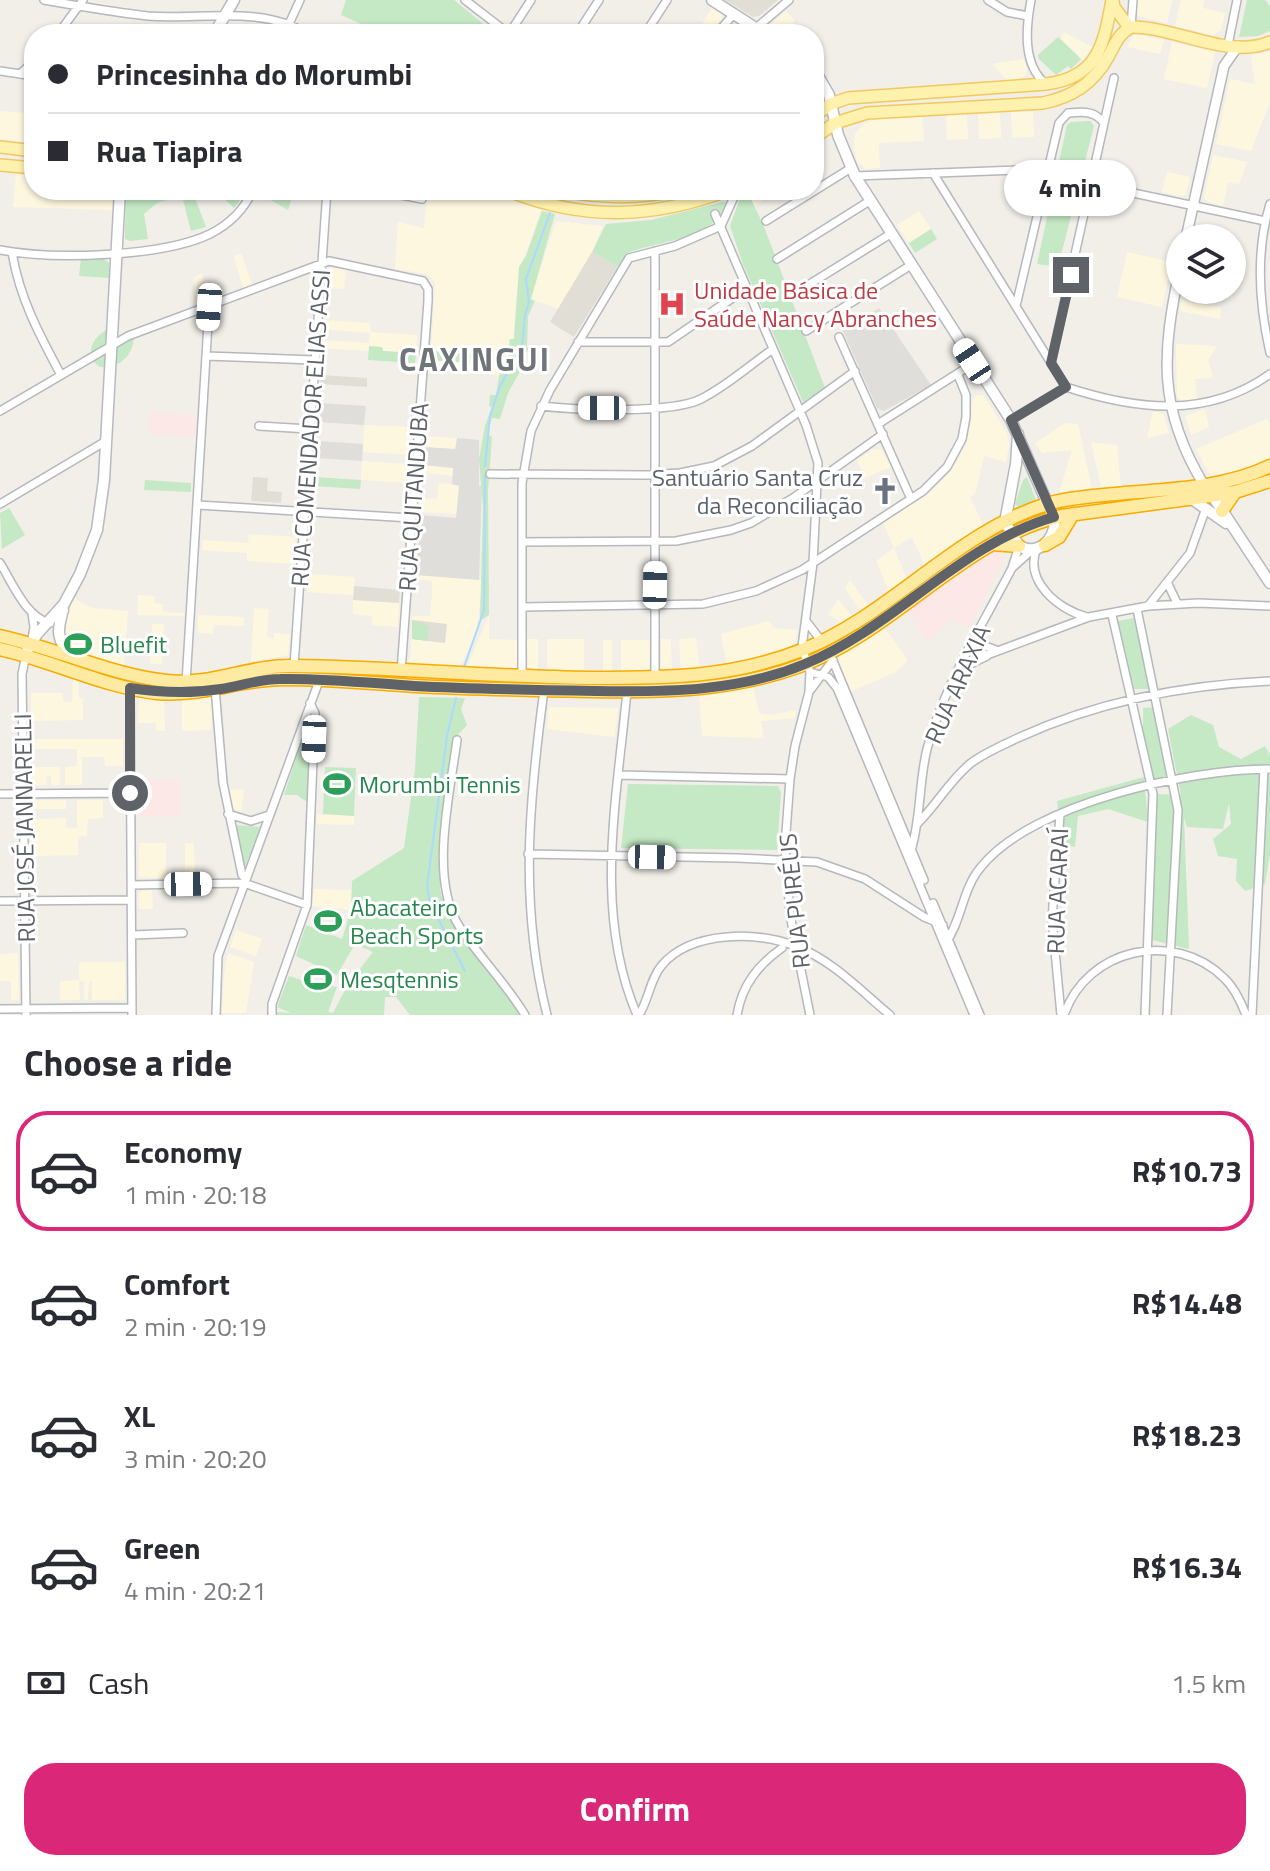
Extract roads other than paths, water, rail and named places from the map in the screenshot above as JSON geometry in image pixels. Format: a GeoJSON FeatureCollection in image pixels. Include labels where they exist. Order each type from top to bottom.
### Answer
{"type":"FeatureCollection","features":[{"type":"Feature","properties":{"kind":"highway"},"geometry":{"type":"LineString","coordinates":[[0,649],[72,655],[127,673],[186,683],[272,679],[627,691],[717,687],[807,668],[1048,503],[1204,485],[1235,479],[1270,466]]}},
{"type":"Feature","properties":{"kind":"highway"},"geometry":{"type":"LineString","coordinates":[[0,636],[130,688],[171,694],[212,684],[251,669],[294,666],[522,677],[689,677],[734,671],[802,650],[828,652],[880,622],[992,544],[1008,528],[1073,514],[1213,496],[1270,481]]}},
{"type":"Feature","properties":{"kind":"highway"},"geometry":{"type":"LineString","coordinates":[[1222,511],[1235,492]]}},
{"type":"Feature","properties":{"kind":"highway"},"geometry":{"type":"LineString","coordinates":[[1038,548],[1059,537],[1073,514]]}},
{"type":"Feature","properties":{"kind":"highway"},"geometry":{"type":"LineString","coordinates":[[992,544],[1019,546]]}},
{"type":"Feature","properties":{"kind":"main road"},"geometry":{"type":"LineString","coordinates":[[220,24],[234,0]]}},
{"type":"Feature","properties":{"kind":"main road"},"geometry":{"type":"LineString","coordinates":[[712,0],[750,24]]}},
{"type":"Feature","properties":{"kind":"main road"},"geometry":{"type":"LineString","coordinates":[[1113,0],[1114,7],[1129,22],[1233,46],[1270,42]]}},
{"type":"Feature","properties":{"kind":"main road"},"geometry":{"type":"LineString","coordinates":[[824,109],[831,104],[867,96],[1046,84],[1072,79],[1089,65],[1103,43],[1113,0]]}},
{"type":"Feature","properties":{"kind":"main road"},"geometry":{"type":"LineString","coordinates":[[824,131],[835,123],[867,113],[1029,104],[1063,99],[1075,94],[1097,73],[1129,22]]}},
{"type":"Feature","properties":{"kind":"main road"},"geometry":{"type":"LineString","coordinates":[[824,85],[853,172],[1018,434],[1054,517],[1054,531],[1038,548],[1019,546],[1008,528],[1018,434]]}},
{"type":"Feature","properties":{"kind":"main road"},"geometry":{"type":"LineString","coordinates":[[0,147],[24,150]]}},
{"type":"Feature","properties":{"kind":"main road"},"geometry":{"type":"LineString","coordinates":[[0,165],[24,167]]}},
{"type":"Feature","properties":{"kind":"main road"},"geometry":{"type":"LineString","coordinates":[[28,649],[64,604],[97,530],[103,492],[120,200]]}},
{"type":"Feature","properties":{"kind":"main road"},"geometry":{"type":"LineString","coordinates":[[536,200],[557,207],[602,213],[663,210],[702,200]]}},
{"type":"Feature","properties":{"kind":"main road"},"geometry":{"type":"LineString","coordinates":[[1010,490],[1016,479],[1025,472],[1036,477]]}},
{"type":"Feature","properties":{"kind":"main road"},"geometry":{"type":"LineString","coordinates":[[1204,485],[1270,583]]}},
{"type":"Feature","properties":{"kind":"main road"},"geometry":{"type":"LineString","coordinates":[[1192,499],[1231,527]]}},
{"type":"Feature","properties":{"kind":"main road"},"geometry":{"type":"LineString","coordinates":[[64,604],[58,636],[72,655]]}},
{"type":"Feature","properties":{"kind":"street"},"geometry":{"type":"LineString","coordinates":[[44,0],[147,15],[264,19],[289,24],[300,0]]}},
{"type":"Feature","properties":{"kind":"street"},"geometry":{"type":"LineString","coordinates":[[465,0],[496,24]]}},
{"type":"Feature","properties":{"kind":"street"},"geometry":{"type":"LineString","coordinates":[[515,24],[531,0]]}},
{"type":"Feature","properties":{"kind":"street"},"geometry":{"type":"LineString","coordinates":[[583,24],[599,0]]}},
{"type":"Feature","properties":{"kind":"street"},"geometry":{"type":"LineString","coordinates":[[651,24],[667,0]]}},
{"type":"Feature","properties":{"kind":"street"},"geometry":{"type":"LineString","coordinates":[[767,24],[789,0]]}},
{"type":"Feature","properties":{"kind":"street"},"geometry":{"type":"LineString","coordinates":[[988,0],[1007,12],[1028,16]]}},
{"type":"Feature","properties":{"kind":"street"},"geometry":{"type":"LineString","coordinates":[[1025,84],[1030,80],[1033,68],[1027,39],[1031,0]]}},
{"type":"Feature","properties":{"kind":"street"},"geometry":{"type":"LineString","coordinates":[[1129,22],[1133,0]]}},
{"type":"Feature","properties":{"kind":"street"},"geometry":{"type":"LineString","coordinates":[[1189,224],[1224,66],[1233,46],[1237,0]]}},
{"type":"Feature","properties":{"kind":"street"},"geometry":{"type":"LineString","coordinates":[[65,24],[81,3]]}},
{"type":"Feature","properties":{"kind":"street"},"geometry":{"type":"LineString","coordinates":[[725,24],[734,14]]}},
{"type":"Feature","properties":{"kind":"street"},"geometry":{"type":"LineString","coordinates":[[1033,68],[1046,84]]}},
{"type":"Feature","properties":{"kind":"street"},"geometry":{"type":"LineString","coordinates":[[20,74],[24,70]]}},
{"type":"Feature","properties":{"kind":"street"},"geometry":{"type":"LineString","coordinates":[[0,71],[24,75]]}},
{"type":"Feature","properties":{"kind":"street"},"geometry":{"type":"LineString","coordinates":[[1051,363],[1114,78]]}},
{"type":"Feature","properties":{"kind":"street"},"geometry":{"type":"LineString","coordinates":[[1016,306],[1059,123],[1065,115],[1088,112],[1104,123]]}},
{"type":"Feature","properties":{"kind":"street"},"geometry":{"type":"LineString","coordinates":[[824,188],[853,172],[1049,169]]}},
{"type":"Feature","properties":{"kind":"street"},"geometry":{"type":"LineString","coordinates":[[933,173],[1066,387]]}},
{"type":"Feature","properties":{"kind":"street"},"geometry":{"type":"LineString","coordinates":[[1091,184],[1265,221]]}},
{"type":"Feature","properties":{"kind":"street"},"geometry":{"type":"LineString","coordinates":[[0,250],[117,253],[164,247],[210,234],[238,214],[247,200]]}},
{"type":"Feature","properties":{"kind":"street","name":"RUA COMENDADOR ELIAS ASSI"},"geometry":{"type":"LineString","coordinates":[[294,666],[326,200]]}},
{"type":"Feature","properties":{"kind":"street"},"geometry":{"type":"LineString","coordinates":[[522,677],[523,475],[531,431],[541,406],[629,258],[675,246],[721,226],[733,200]]}},
{"type":"Feature","properties":{"kind":"street"},"geometry":{"type":"LineString","coordinates":[[766,221],[803,200]]}},
{"type":"Feature","properties":{"kind":"street"},"geometry":{"type":"LineString","coordinates":[[777,259],[871,200]]}},
{"type":"Feature","properties":{"kind":"street"},"geometry":{"type":"LineString","coordinates":[[1270,204],[1265,221],[1260,274],[1262,314],[1270,353]]}},
{"type":"Feature","properties":{"kind":"street","name":"RUA PURÉUS"},"geometry":{"type":"LineString","coordinates":[[715,214],[813,444],[819,478],[802,650],[809,692],[790,779],[786,859],[790,915],[810,1015]]}},
{"type":"Feature","properties":{"kind":"street"},"geometry":{"type":"LineString","coordinates":[[792,295],[892,233]]}},
{"type":"Feature","properties":{"kind":"street"},"geometry":{"type":"LineString","coordinates":[[655,251],[655,678]]}},
{"type":"Feature","properties":{"kind":"street"},"geometry":{"type":"LineString","coordinates":[[12,252],[24,297],[61,375]]}},
{"type":"Feature","properties":{"kind":"street","name":"RUA QUITANDUBA"},"geometry":{"type":"LineString","coordinates":[[322,263],[329,261],[419,279],[428,289],[401,672]]}},
{"type":"Feature","properties":{"kind":"street"},"geometry":{"type":"LineString","coordinates":[[0,411],[128,336],[322,263]]}},
{"type":"Feature","properties":{"kind":"street"},"geometry":{"type":"LineString","coordinates":[[806,331],[911,265]]}},
{"type":"Feature","properties":{"kind":"street"},"geometry":{"type":"LineString","coordinates":[[578,342],[656,344],[675,340],[747,288]]}},
{"type":"Feature","properties":{"kind":"street"},"geometry":{"type":"LineString","coordinates":[[1173,304],[1166,341],[1172,408],[1182,443],[1204,485]]}},
{"type":"Feature","properties":{"kind":"street"},"geometry":{"type":"LineString","coordinates":[[186,683],[209,307]]}},
{"type":"Feature","properties":{"kind":"street"},"geometry":{"type":"LineString","coordinates":[[112,327],[128,336]]}},
{"type":"Feature","properties":{"kind":"street"},"geometry":{"type":"LineString","coordinates":[[839,337],[911,499]]}},
{"type":"Feature","properties":{"kind":"street"},"geometry":{"type":"LineString","coordinates":[[541,406],[655,408],[683,405],[700,400],[773,349]]}},
{"type":"Feature","properties":{"kind":"street"},"geometry":{"type":"LineString","coordinates":[[206,356],[314,360]]}},
{"type":"Feature","properties":{"kind":"street"},"geometry":{"type":"LineString","coordinates":[[878,424],[974,363]]}},
{"type":"Feature","properties":{"kind":"street"},"geometry":{"type":"LineString","coordinates":[[490,474],[655,475],[714,466],[752,446],[855,371]]}},
{"type":"Feature","properties":{"kind":"street"},"geometry":{"type":"LineString","coordinates":[[1011,420],[1066,387],[1172,408],[1228,397],[1270,374]]}},
{"type":"Feature","properties":{"kind":"street"},"geometry":{"type":"LineString","coordinates":[[522,607],[703,604],[730,599],[771,585],[813,563],[911,499],[947,467],[962,439],[967,404],[958,375]]}},
{"type":"Feature","properties":{"kind":"street"},"geometry":{"type":"LineString","coordinates":[[259,426],[309,429]]}},
{"type":"Feature","properties":{"kind":"street"},"geometry":{"type":"LineString","coordinates":[[522,542],[693,539],[740,527],[783,505],[883,434]]}},
{"type":"Feature","properties":{"kind":"street"},"geometry":{"type":"LineString","coordinates":[[0,504],[106,441]]}},
{"type":"Feature","properties":{"kind":"street"},"geometry":{"type":"LineString","coordinates":[[198,505],[411,518]]}},
{"type":"Feature","properties":{"kind":"street"},"geometry":{"type":"LineString","coordinates":[[1148,606],[1190,553],[1206,508]]}},
{"type":"Feature","properties":{"kind":"street","name":"RUA ARAXIA"},"geometry":{"type":"LineString","coordinates":[[909,849],[918,826],[927,751],[937,718],[1012,568],[1019,546]]}},
{"type":"Feature","properties":{"kind":"street"},"geometry":{"type":"LineString","coordinates":[[1038,548],[1033,559],[1037,580],[1047,593],[1073,612],[1089,617]]}},
{"type":"Feature","properties":{"kind":"street","name":"RUA ARAXIA"},"geometry":{"type":"LineString","coordinates":[[1012,568],[1038,548]]}},
{"type":"Feature","properties":{"kind":"street"},"geometry":{"type":"LineString","coordinates":[[0,563],[32,613],[41,621],[50,623]]}},
{"type":"Feature","properties":{"kind":"street"},"geometry":{"type":"LineString","coordinates":[[1168,584],[1177,603]]}},
{"type":"Feature","properties":{"kind":"street"},"geometry":{"type":"LineString","coordinates":[[960,669],[996,650],[1089,617],[1177,603],[1270,606]]}},
{"type":"Feature","properties":{"kind":"street"},"geometry":{"type":"LineString","coordinates":[[1137,609],[1178,810],[1167,1015]]}},
{"type":"Feature","properties":{"kind":"street"},"geometry":{"type":"LineString","coordinates":[[1069,624],[1073,612]]}},
{"type":"Feature","properties":{"kind":"street","name":"RUA JOSÉ JANNARELLI"},"geometry":{"type":"LineString","coordinates":[[26,1012],[22,674],[34,627],[32,613]]}},
{"type":"Feature","properties":{"kind":"street"},"geometry":{"type":"LineString","coordinates":[[1112,615],[1152,785],[1145,1015]]}},
{"type":"Feature","properties":{"kind":"street"},"geometry":{"type":"LineString","coordinates":[[806,619],[809,628],[828,652],[908,839],[909,849]]}},
{"type":"Feature","properties":{"kind":"street"},"geometry":{"type":"LineString","coordinates":[[978,634],[982,644],[996,650]]}},
{"type":"Feature","properties":{"kind":"street"},"geometry":{"type":"LineString","coordinates":[[970,648],[987,655]]}},
{"type":"Feature","properties":{"kind":"street","name":"RUA PURÉUS"},"geometry":{"type":"LineString","coordinates":[[809,692],[822,674],[828,652]]}},
{"type":"Feature","properties":{"kind":"street"},"geometry":{"type":"LineString","coordinates":[[807,668],[822,674],[837,688],[980,1015]]}},
{"type":"Feature","properties":{"kind":"street"},"geometry":{"type":"LineString","coordinates":[[216,1015],[217,962],[319,681]]}},
{"type":"Feature","properties":{"kind":"street"},"geometry":{"type":"LineString","coordinates":[[908,839],[957,777],[988,752],[1069,717],[1131,699],[1201,686],[1270,681]]}},
{"type":"Feature","properties":{"kind":"street"},"geometry":{"type":"LineString","coordinates":[[212,684],[228,814],[245,881]]}},
{"type":"Feature","properties":{"kind":"street"},"geometry":{"type":"LineString","coordinates":[[0,1009],[26,1012],[132,1012],[130,688]]}},
{"type":"Feature","properties":{"kind":"street"},"geometry":{"type":"LineString","coordinates":[[544,690],[528,854],[528,892],[534,955],[547,1015]]}},
{"type":"Feature","properties":{"kind":"street"},"geometry":{"type":"LineString","coordinates":[[627,691],[611,857],[612,919],[622,969],[638,1015]]}},
{"type":"Feature","properties":{"kind":"street"},"geometry":{"type":"LineString","coordinates":[[272,1015],[272,1004],[307,905],[315,713],[310,703]]}},
{"type":"Feature","properties":{"kind":"street"},"geometry":{"type":"LineString","coordinates":[[457,740],[443,855],[446,894],[458,924],[525,1015]]}},
{"type":"Feature","properties":{"kind":"street"},"geometry":{"type":"LineString","coordinates":[[974,1015],[947,941],[971,880],[981,866],[1018,835],[1104,798],[1173,779],[1267,769],[1249,1015]]}},
{"type":"Feature","properties":{"kind":"street"},"geometry":{"type":"LineString","coordinates":[[619,775],[790,779]]}},
{"type":"Feature","properties":{"kind":"street"},"geometry":{"type":"LineString","coordinates":[[0,794],[130,793]]}},
{"type":"Feature","properties":{"kind":"street"},"geometry":{"type":"LineString","coordinates":[[228,814],[251,821],[269,815]]}},
{"type":"Feature","properties":{"kind":"street","name":"RUA ACARAÍ"},"geometry":{"type":"LineString","coordinates":[[1060,815],[1052,919],[1062,1015]]}},
{"type":"Feature","properties":{"kind":"street"},"geometry":{"type":"LineString","coordinates":[[230,825],[236,822],[265,825]]}},
{"type":"Feature","properties":{"kind":"street"},"geometry":{"type":"LineString","coordinates":[[528,854],[786,859],[827,864],[889,893],[939,925]]}},
{"type":"Feature","properties":{"kind":"street"},"geometry":{"type":"LineString","coordinates":[[131,885],[245,881],[307,905]]}},
{"type":"Feature","properties":{"kind":"street"},"geometry":{"type":"LineString","coordinates":[[0,901],[131,900]]}},
{"type":"Feature","properties":{"kind":"street"},"geometry":{"type":"LineString","coordinates":[[914,911],[930,903]]}},
{"type":"Feature","properties":{"kind":"street"},"geometry":{"type":"LineString","coordinates":[[132,935],[183,933]]}},
{"type":"Feature","properties":{"kind":"street"},"geometry":{"type":"LineString","coordinates":[[638,1015],[658,970],[682,948],[698,941],[722,937],[796,946],[842,974],[890,1015]]}},
{"type":"Feature","properties":{"kind":"street"},"geometry":{"type":"LineString","coordinates":[[782,945],[798,959]]}},
{"type":"Feature","properties":{"kind":"street"},"geometry":{"type":"LineString","coordinates":[[737,1015],[740,999],[752,975],[782,945]]}},
{"type":"Feature","properties":{"kind":"street"},"geometry":{"type":"LineString","coordinates":[[1062,1015],[1071,996],[1092,972],[1121,956],[1148,949],[1193,956],[1225,979],[1249,1015]]}},
{"type":"Feature","properties":{"kind":"waterway"},"geometry":{"type":"LineString","coordinates":[[485,466],[490,416],[500,386],[522,346],[529,302],[526,279],[550,213]]}},
{"type":"Feature","properties":{"kind":"waterway"},"geometry":{"type":"LineString","coordinates":[[464,667],[484,610],[485,476]]}},
{"type":"Feature","properties":{"kind":"waterway"},"geometry":{"type":"LineString","coordinates":[[456,698],[447,736],[427,886],[430,903],[465,971]]}},
{"type":"Feature","properties":{"kind":"place","name":"Unidade Básica de Saúde Nancy Abranches"},"geometry":{"type":"Point","coordinates":[672,304]}},
{"type":"Feature","properties":{"kind":"place","name":"Santuário Santa Cruz da Reconciliação"},"geometry":{"type":"Point","coordinates":[885,491]}},
{"type":"Feature","properties":{"kind":"place","name":"Bluefit"},"geometry":{"type":"Point","coordinates":[78,644]}},
{"type":"Feature","properties":{"kind":"place","name":"Morumbi Tennis"},"geometry":{"type":"Point","coordinates":[337,784]}},
{"type":"Feature","properties":{"kind":"place","name":"Abacateiro Beach Sports"},"geometry":{"type":"Point","coordinates":[328,921]}},
{"type":"Feature","properties":{"kind":"place","name":"Mesqtennis"},"geometry":{"type":"Point","coordinates":[318,979]}},
{"type":"Feature","properties":{"kind":"district","name":"CAXINGUI"},"geometry":{"type":"Point","coordinates":[475,359]}}]}
